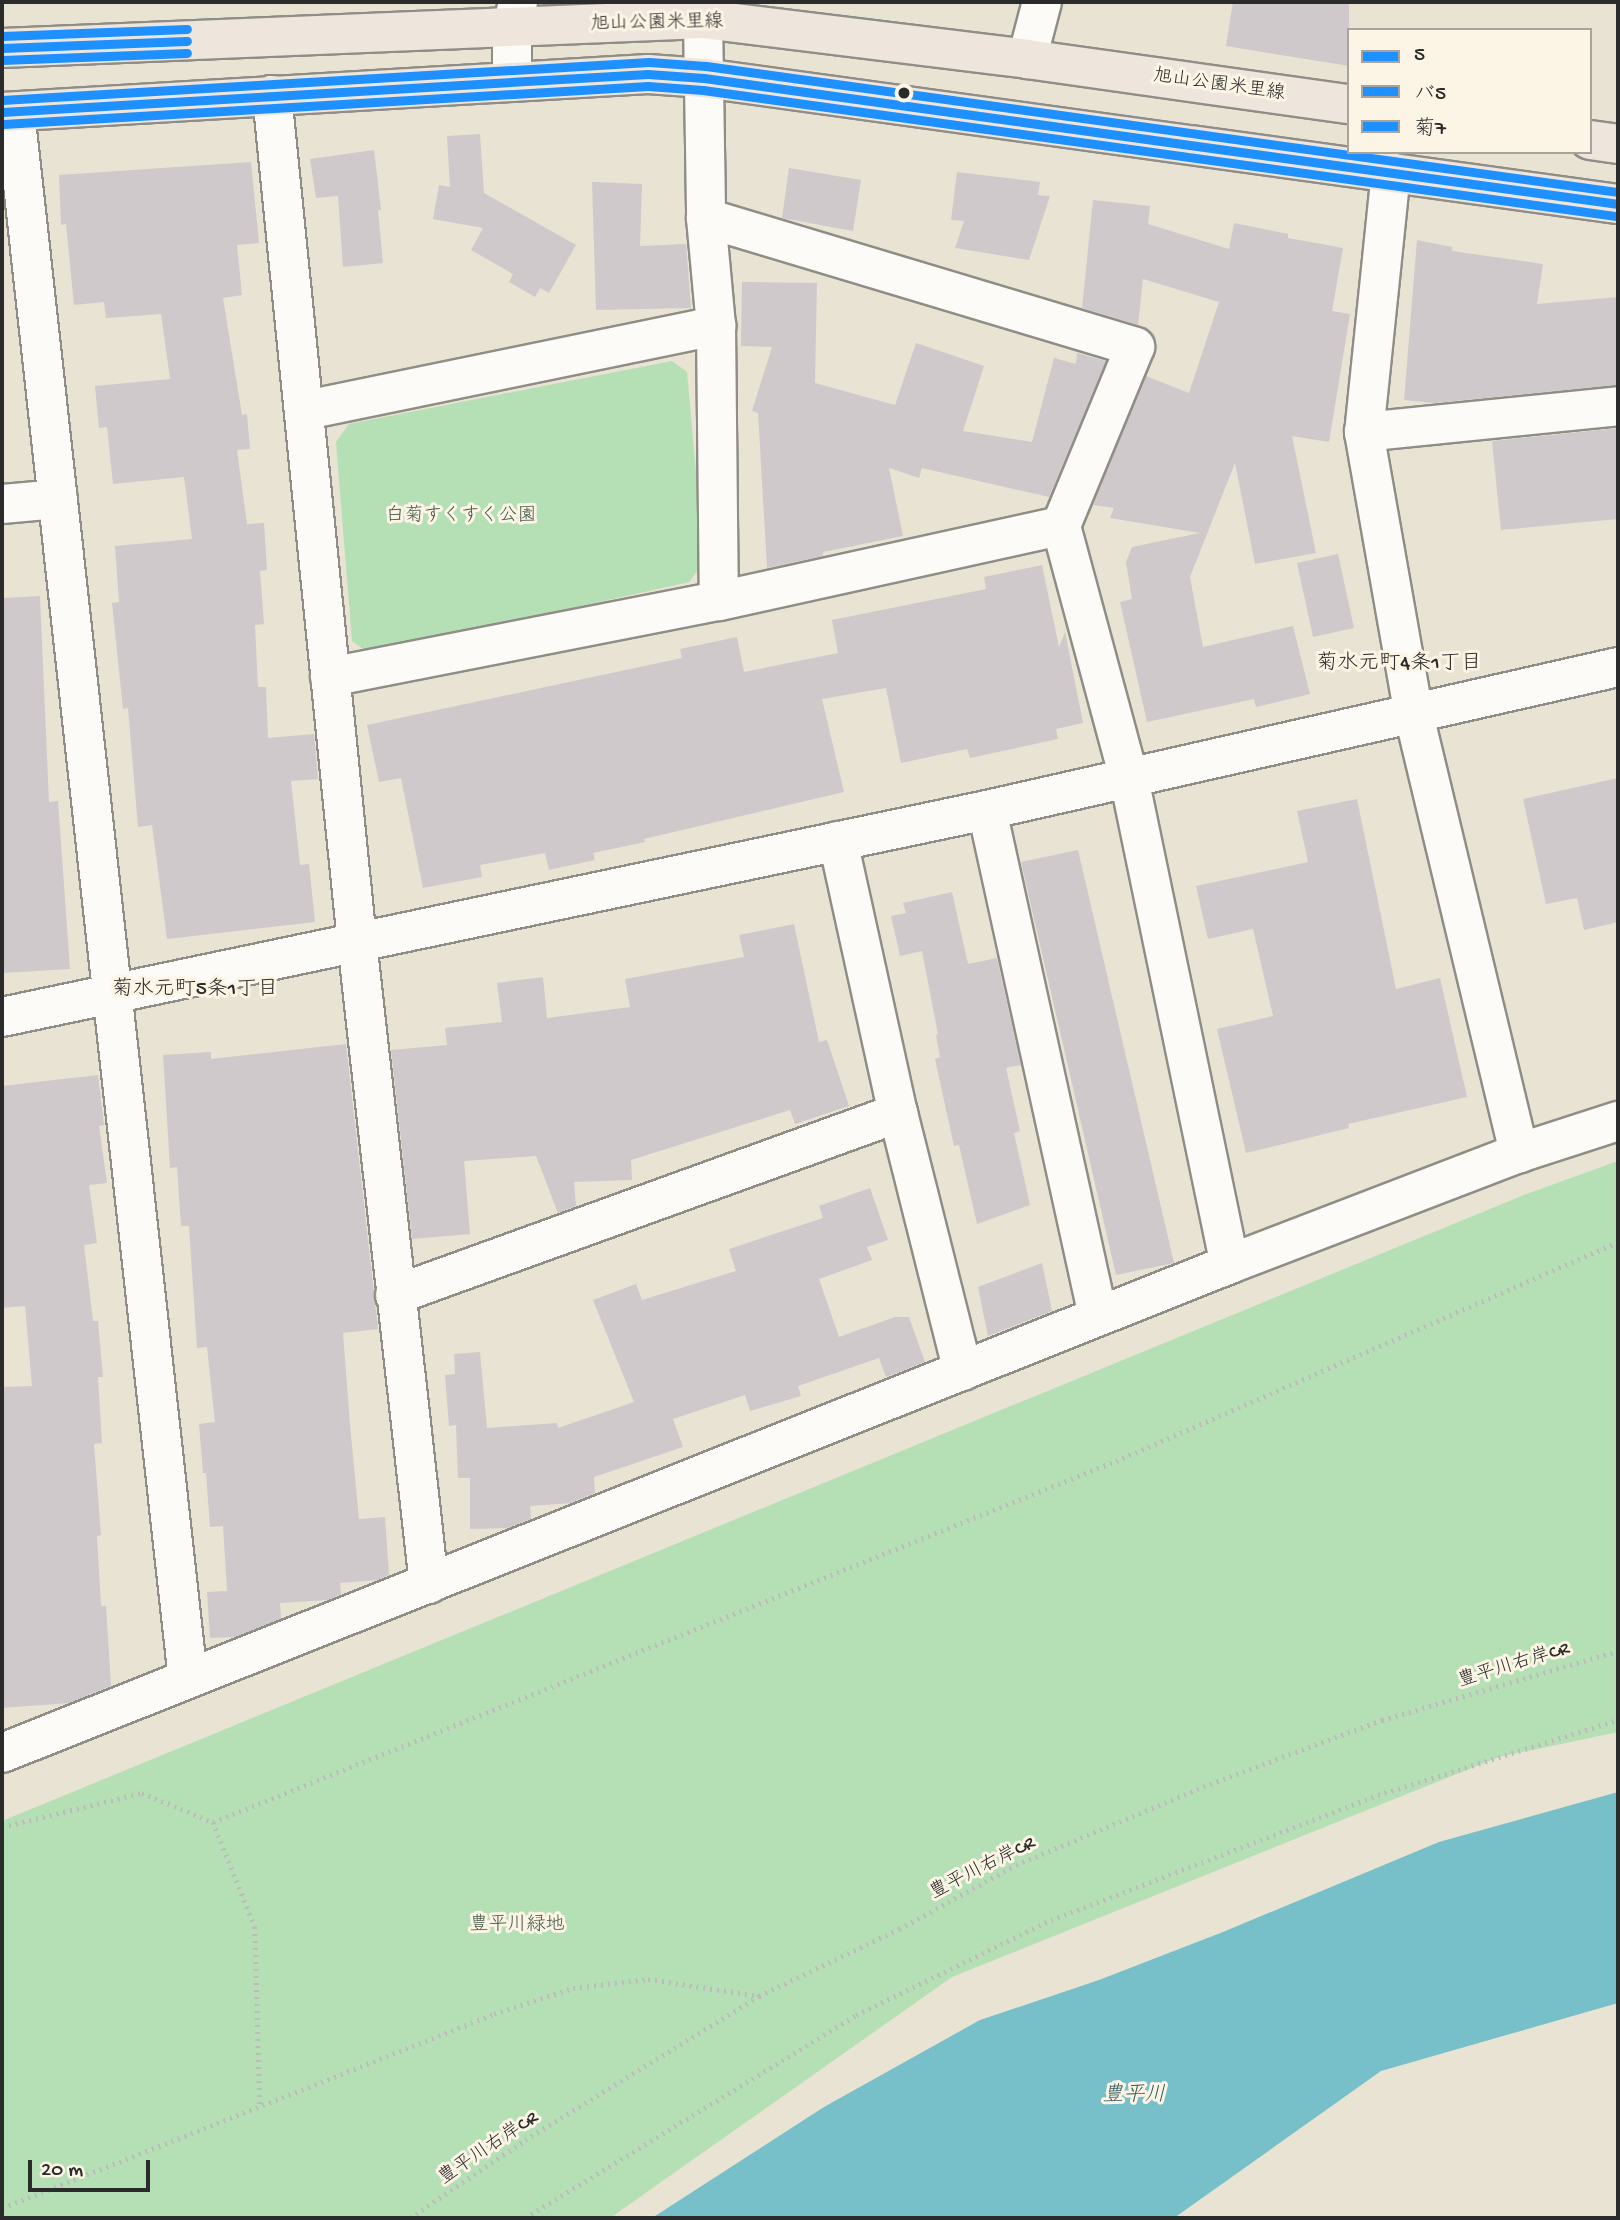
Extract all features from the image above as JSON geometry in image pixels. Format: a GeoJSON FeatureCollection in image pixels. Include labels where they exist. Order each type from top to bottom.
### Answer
{"type":"FeatureCollection","features":[{"type":"Feature","properties":{"kind":"main road","name":"旭山公園米里線"},"geometry":{"type":"LineString","coordinates":[[2,48],[515,15],[703,19],[1027,59],[1347,104]]}},
{"type":"Feature","properties":{"kind":"main road"},"geometry":{"type":"LineString","coordinates":[[8,112],[648,74],[704,78],[1618,204]]}},
{"type":"Feature","properties":{"kind":"main road"},"geometry":{"type":"LineString","coordinates":[[1592,140],[1618,144]]}},
{"type":"Feature","properties":{"kind":"street"},"geometry":{"type":"LineString","coordinates":[[1027,59],[1042,2]]}},
{"type":"Feature","properties":{"kind":"street"},"geometry":{"type":"LineString","coordinates":[[512,82],[515,15]]}},
{"type":"Feature","properties":{"kind":"street"},"geometry":{"type":"LineString","coordinates":[[703,19],[706,218],[716,326],[719,601]]}},
{"type":"Feature","properties":{"kind":"street"},"geometry":{"type":"LineString","coordinates":[[272,95],[306,410],[357,942],[429,1584]]}},
{"type":"Feature","properties":{"kind":"street"},"geometry":{"type":"LineString","coordinates":[[8,112],[58,499],[188,1678]]}},
{"type":"Feature","properties":{"kind":"street"},"geometry":{"type":"LineString","coordinates":[[1391,172],[1364,432],[1413,711],[1519,1153]]}},
{"type":"Feature","properties":{"kind":"street"},"geometry":{"type":"LineString","coordinates":[[706,218],[1135,347],[1061,526],[1129,778],[1230,1265]]}},
{"type":"Feature","properties":{"kind":"street"},"geometry":{"type":"LineString","coordinates":[[306,410],[716,326]]}},
{"type":"Feature","properties":{"kind":"street"},"geometry":{"type":"LineString","coordinates":[[1364,432],[1618,406]]}},
{"type":"Feature","properties":{"kind":"street"},"geometry":{"type":"LineString","coordinates":[[2,504],[58,499]]}},
{"type":"Feature","properties":{"kind":"street"},"geometry":{"type":"LineString","coordinates":[[330,677],[719,601],[1061,526]]}},
{"type":"Feature","properties":{"kind":"street"},"geometry":{"type":"LineString","coordinates":[[2,1017],[987,810],[1413,711],[1618,667]]}},
{"type":"Feature","properties":{"kind":"street"},"geometry":{"type":"LineString","coordinates":[[987,810],[1098,1316]]}},
{"type":"Feature","properties":{"kind":"street"},"geometry":{"type":"LineString","coordinates":[[838,841],[898,1113],[963,1371]]}},
{"type":"Feature","properties":{"kind":"street"},"geometry":{"type":"LineString","coordinates":[[395,1295],[898,1113]]}},
{"type":"Feature","properties":{"kind":"street"},"geometry":{"type":"LineString","coordinates":[[2,1753],[1098,1316],[1519,1153],[1618,1121]]}},
{"type":"Feature","properties":{"kind":"path"},"geometry":{"type":"LineString","coordinates":[[2,1827],[142,1793],[213,1822],[1116,1461],[1618,1242]]}},
{"type":"Feature","properties":{"kind":"path","name":"豊平川右岸CR"},"geometry":{"type":"LineString","coordinates":[[410,2218],[525,2140],[760,1996],[899,1929],[1016,1865],[1210,1784],[1382,1720],[1618,1651]]}},
{"type":"Feature","properties":{"kind":"path"},"geometry":{"type":"LineString","coordinates":[[525,2218],[856,2015],[1051,1920],[1378,1795],[1618,1720]]}},
{"type":"Feature","properties":{"kind":"path"},"geometry":{"type":"LineString","coordinates":[[213,1822],[255,1927],[260,2105]]}},
{"type":"Feature","properties":{"kind":"path"},"geometry":{"type":"LineString","coordinates":[[2,2208],[494,2014],[573,1988],[648,1979],[760,1996]]}},
{"type":"Feature","properties":{"kind":"green space","name":"白菊すくすく公園"},"geometry":{"type":"Polygon","coordinates":[[[672,361],[687,372],[704,562],[689,582],[369,653],[352,641],[336,442],[349,424],[672,361]]]}},
{"type":"Feature","properties":{"kind":"green space","name":"豊平川緑地"},"geometry":{"type":"Polygon","coordinates":[[[1618,1161],[1618,1732],[1499,1757],[952,1977],[610,2218],[2,2218],[2,1821],[1524,1195],[1618,1161]]]}},
{"type":"Feature","properties":{"kind":"water","name":"豊平川"},"geometry":{"type":"Polygon","coordinates":[[[1618,1792],[1618,2003],[1381,2071],[1174,2218],[652,2218],[824,2107],[980,2020],[1099,1980],[1223,1932],[1439,1842],[1618,1792]]]}},
{"type":"Feature","properties":{"kind":"building"},"geometry":{"type":"Polygon","coordinates":[[[1233,2],[1349,2],[1347,66],[1226,46],[1233,2]]]}},
{"type":"Feature","properties":{"kind":"building"},"geometry":{"type":"Polygon","coordinates":[[[480,134],[484,193],[576,245],[549,293],[540,288],[535,297],[509,282],[513,274],[471,250],[483,228],[433,219],[439,185],[450,187],[447,136],[480,134]]]}},
{"type":"Feature","properties":{"kind":"building"},"geometry":{"type":"Polygon","coordinates":[[[374,150],[381,210],[378,210],[383,263],[343,267],[338,196],[316,198],[310,159],[374,150]]]}},
{"type":"Feature","properties":{"kind":"building"},"geometry":{"type":"Polygon","coordinates":[[[251,162],[259,243],[237,245],[242,295],[223,298],[242,415],[247,414],[250,449],[237,450],[247,524],[264,523],[267,570],[260,571],[264,624],[255,625],[258,687],[266,687],[268,738],[314,734],[318,779],[291,781],[300,865],[309,864],[315,922],[167,939],[152,825],[138,827],[128,708],[123,709],[112,603],[119,602],[115,546],[192,539],[184,477],[113,484],[107,427],[99,428],[95,386],[170,379],[161,314],[106,318],[104,302],[74,305],[66,224],[61,225],[59,175],[251,162]]]}},
{"type":"Feature","properties":{"kind":"building"},"geometry":{"type":"Polygon","coordinates":[[[789,168],[861,180],[853,231],[782,218],[789,168]]]}},
{"type":"Feature","properties":{"kind":"building"},"geometry":{"type":"Polygon","coordinates":[[[957,172],[1040,182],[1038,195],[1050,196],[1029,260],[955,248],[964,221],[951,220],[957,172]]]}},
{"type":"Feature","properties":{"kind":"building"},"geometry":{"type":"Polygon","coordinates":[[[592,182],[642,184],[640,246],[686,244],[691,308],[596,310],[592,182]]]}},
{"type":"Feature","properties":{"kind":"building"},"geometry":{"type":"Polygon","coordinates":[[[1093,200],[1150,206],[1148,224],[1229,249],[1234,223],[1288,234],[1288,238],[1343,248],[1332,311],[1350,314],[1329,442],[1292,436],[1316,553],[1255,564],[1235,463],[1190,577],[1203,647],[1293,626],[1310,694],[1256,707],[1254,699],[1147,722],[1120,602],[1132,599],[1126,562],[1132,547],[1200,533],[1110,518],[1114,508],[1093,505],[1146,376],[1189,393],[1219,302],[1143,279],[1138,325],[1082,308],[1093,200]]]}},
{"type":"Feature","properties":{"kind":"building"},"geometry":{"type":"Polygon","coordinates":[[[1417,240],[1452,247],[1452,251],[1543,264],[1537,304],[1618,297],[1618,385],[1435,403],[1404,400],[1417,240]]]}},
{"type":"Feature","properties":{"kind":"building"},"geometry":{"type":"Polygon","coordinates":[[[742,282],[817,283],[815,383],[895,405],[916,343],[984,366],[963,431],[1032,442],[1054,358],[1076,364],[1077,353],[1106,361],[1049,497],[922,468],[919,478],[889,468],[903,536],[823,552],[823,556],[767,568],[758,413],[752,411],[772,347],[741,346],[742,282]]]}},
{"type":"Feature","properties":{"kind":"building"},"geometry":{"type":"Polygon","coordinates":[[[1618,428],[1618,519],[1501,530],[1492,441],[1618,428]]]}},
{"type":"Feature","properties":{"kind":"building"},"geometry":{"type":"Polygon","coordinates":[[[1338,554],[1354,628],[1313,637],[1297,563],[1338,554]]]}},
{"type":"Feature","properties":{"kind":"building"},"geometry":{"type":"Polygon","coordinates":[[[1042,565],[1059,647],[1065,632],[1083,723],[1056,729],[1058,739],[970,758],[967,749],[901,763],[886,688],[822,699],[844,792],[644,839],[645,842],[593,853],[595,860],[549,870],[545,853],[480,865],[482,877],[423,888],[401,778],[379,782],[367,725],[682,658],[680,649],[737,637],[744,672],[838,653],[832,620],[986,589],[984,577],[1042,565]]]}},
{"type":"Feature","properties":{"kind":"building"},"geometry":{"type":"Polygon","coordinates":[[[40,596],[49,802],[58,801],[70,969],[2,973],[2,598],[40,596]]]}},
{"type":"Feature","properties":{"kind":"building"},"geometry":{"type":"Polygon","coordinates":[[[1618,778],[1618,922],[1584,930],[1577,898],[1546,904],[1523,799],[1618,778]]]}},
{"type":"Feature","properties":{"kind":"building"},"geometry":{"type":"Polygon","coordinates":[[[1357,799],[1396,989],[1440,978],[1467,1097],[1348,1124],[1349,1128],[1246,1153],[1217,1029],[1273,1016],[1253,929],[1208,939],[1196,886],[1308,862],[1297,811],[1357,799]]]}},
{"type":"Feature","properties":{"kind":"building"},"geometry":{"type":"Polygon","coordinates":[[[1078,850],[1174,1263],[1116,1275],[1021,862],[1078,850]]]}},
{"type":"Feature","properties":{"kind":"building"},"geometry":{"type":"Polygon","coordinates":[[[952,892],[968,964],[997,958],[1021,1065],[1006,1068],[1020,1131],[1014,1133],[1030,1205],[977,1224],[959,1145],[954,1146],[935,1059],[940,1057],[938,1034],[922,951],[900,956],[891,916],[906,913],[903,903],[952,892]]]}},
{"type":"Feature","properties":{"kind":"building"},"geometry":{"type":"Polygon","coordinates":[[[794,924],[819,1042],[827,1040],[849,1106],[795,1124],[790,1110],[631,1160],[632,1180],[574,1182],[576,1206],[558,1213],[536,1156],[464,1161],[470,1234],[412,1239],[391,1050],[447,1045],[445,1028],[502,1022],[497,983],[543,977],[547,1018],[630,1007],[625,979],[744,957],[739,935],[794,924]]]}},
{"type":"Feature","properties":{"kind":"building"},"geometry":{"type":"Polygon","coordinates":[[[346,1044],[378,1329],[343,1333],[350,1425],[359,1519],[385,1517],[389,1575],[377,1580],[340,1583],[341,1594],[327,1600],[280,1603],[281,1619],[235,1637],[210,1638],[207,1592],[227,1591],[223,1526],[210,1527],[199,1424],[215,1422],[207,1347],[197,1348],[189,1226],[181,1226],[177,1167],[170,1168],[163,1055],[211,1052],[211,1059],[346,1044]]]}},
{"type":"Feature","properties":{"kind":"building"},"geometry":{"type":"Polygon","coordinates":[[[98,1075],[104,1125],[99,1126],[107,1183],[89,1185],[97,1243],[84,1245],[93,1321],[98,1321],[103,1377],[98,1377],[102,1443],[94,1444],[101,1535],[97,1536],[101,1606],[106,1606],[111,1686],[69,1703],[2,1708],[2,1387],[32,1386],[25,1306],[2,1308],[2,1086],[98,1075]]]}},
{"type":"Feature","properties":{"kind":"building"},"geometry":{"type":"Polygon","coordinates":[[[870,1188],[888,1240],[867,1247],[872,1260],[819,1279],[839,1337],[895,1317],[909,1317],[925,1362],[886,1377],[879,1358],[798,1386],[801,1396],[750,1411],[745,1395],[673,1419],[683,1447],[594,1477],[595,1493],[571,1503],[530,1506],[531,1519],[508,1528],[470,1529],[470,1478],[458,1478],[456,1425],[449,1426],[445,1375],[455,1374],[454,1354],[480,1352],[487,1428],[557,1423],[558,1428],[634,1402],[593,1300],[636,1284],[642,1300],[736,1271],[729,1249],[823,1218],[819,1206],[870,1188]]]}},
{"type":"Feature","properties":{"kind":"building"},"geometry":{"type":"Polygon","coordinates":[[[1042,1263],[1052,1311],[988,1336],[978,1287],[1042,1263]]]}},
{"type":"Feature","properties":{"kind":"transit line","name":"菊7"},"geometry":{"type":"LineString","coordinates":[[2,36],[187,29]]}},
{"type":"Feature","properties":{"kind":"transit line","name":"5"},"geometry":{"type":"LineString","coordinates":[[2,48],[187,41]]}},
{"type":"Feature","properties":{"kind":"transit line","name":"バ5"},"geometry":{"type":"LineString","coordinates":[[2,60],[187,53]]}},
{"type":"Feature","properties":{"kind":"transit line","name":"菊7"},"geometry":{"type":"LineString","coordinates":[[2,100],[649,62],[706,66],[1618,192]]}},
{"type":"Feature","properties":{"kind":"transit line","name":"5"},"geometry":{"type":"LineString","coordinates":[[2,112],[648,74],[704,78],[1618,204]]}},
{"type":"Feature","properties":{"kind":"transit line","name":"バ5"},"geometry":{"type":"LineString","coordinates":[[3,124],[648,86],[703,90],[1616,216]]}},
{"type":"Feature","properties":{"kind":"district","name":"菊水元町4条1丁目"},"geometry":{"type":"Point","coordinates":[1399,665]}},
{"type":"Feature","properties":{"kind":"district","name":"菊水元町5条1丁目"},"geometry":{"type":"Point","coordinates":[195,991]}}]}
